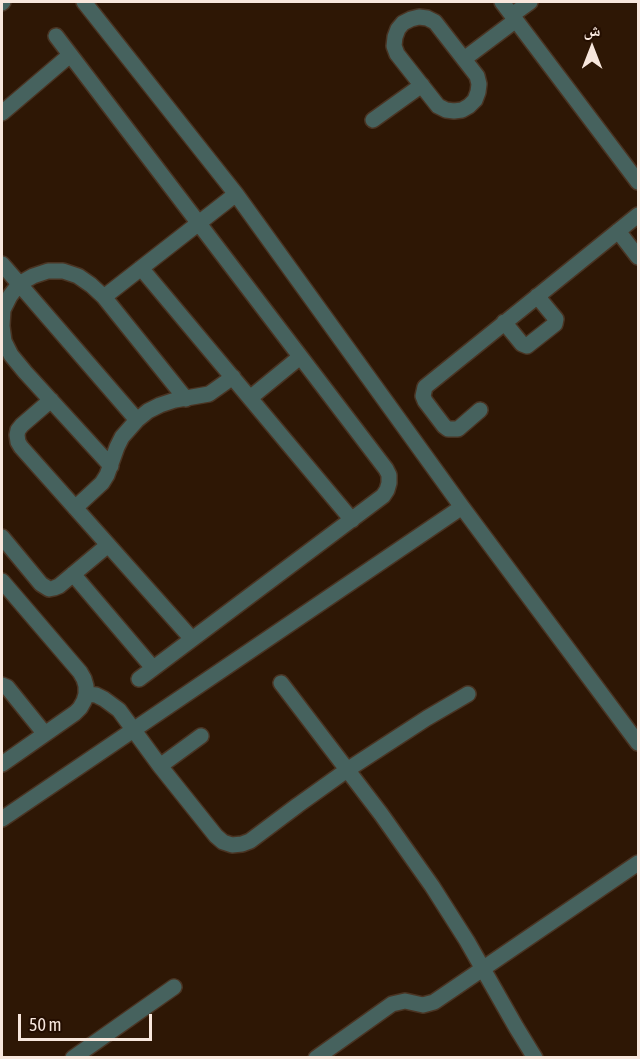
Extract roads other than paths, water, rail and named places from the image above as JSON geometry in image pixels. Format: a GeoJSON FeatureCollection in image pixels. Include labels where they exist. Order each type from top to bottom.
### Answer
{"type":"FeatureCollection","features":[{"type":"Feature","properties":{"kind":"street"},"geometry":{"type":"LineString","coordinates":[[84,2],[236,194],[462,507],[639,743]]}},
{"type":"Feature","properties":{"kind":"street"},"geometry":{"type":"LineString","coordinates":[[502,2],[639,182]]}},
{"type":"Feature","properties":{"kind":"street"},"geometry":{"type":"LineString","coordinates":[[464,59],[530,2]]}},
{"type":"Feature","properties":{"kind":"street"},"geometry":{"type":"LineString","coordinates":[[427,18],[435,22],[464,59],[477,76],[478,92],[470,106],[462,110],[446,110],[438,106],[397,54],[394,46],[398,29],[411,19],[427,18]]}},
{"type":"Feature","properties":{"kind":"street"},"geometry":{"type":"LineString","coordinates":[[56,36],[386,469],[389,476],[387,490],[383,496],[139,679]]}},
{"type":"Feature","properties":{"kind":"street"},"geometry":{"type":"LineString","coordinates":[[2,113],[70,55]]}},
{"type":"Feature","properties":{"kind":"street"},"geometry":{"type":"LineString","coordinates":[[373,120],[422,85]]}},
{"type":"Feature","properties":{"kind":"street"},"geometry":{"type":"LineString","coordinates":[[104,297],[236,194]]}},
{"type":"Feature","properties":{"kind":"street"},"geometry":{"type":"LineString","coordinates":[[480,410],[458,429],[448,429],[425,401],[423,391],[428,383],[639,215]]}},
{"type":"Feature","properties":{"kind":"street"},"geometry":{"type":"LineString","coordinates":[[618,231],[639,257]]}},
{"type":"Feature","properties":{"kind":"street"},"geometry":{"type":"LineString","coordinates":[[2,264],[137,420]]}},
{"type":"Feature","properties":{"kind":"street"},"geometry":{"type":"LineString","coordinates":[[141,268],[352,520]]}},
{"type":"Feature","properties":{"kind":"street"},"geometry":{"type":"LineString","coordinates":[[111,466],[25,372],[11,355],[4,341],[3,310],[10,296],[20,284],[48,271],[63,271],[78,276],[91,285],[104,297],[186,399]]}},
{"type":"Feature","properties":{"kind":"street"},"geometry":{"type":"LineString","coordinates":[[504,322],[522,344],[527,346],[555,324],[556,318],[537,296]]}},
{"type":"Feature","properties":{"kind":"street"},"geometry":{"type":"LineString","coordinates":[[250,398],[300,357]]}},
{"type":"Feature","properties":{"kind":"street"},"geometry":{"type":"LineString","coordinates":[[75,508],[102,483],[122,437],[137,420],[160,405],[208,394],[233,377]]}},
{"type":"Feature","properties":{"kind":"street"},"geometry":{"type":"LineString","coordinates":[[51,400],[18,429],[18,442],[192,639]]}},
{"type":"Feature","properties":{"kind":"street"},"geometry":{"type":"LineString","coordinates":[[2,819],[462,507]]}},
{"type":"Feature","properties":{"kind":"street"},"geometry":{"type":"LineString","coordinates":[[2,537],[41,584],[54,588],[108,545]]}},
{"type":"Feature","properties":{"kind":"street"},"geometry":{"type":"LineString","coordinates":[[73,574],[153,668]]}},
{"type":"Feature","properties":{"kind":"street"},"geometry":{"type":"LineString","coordinates":[[2,580],[80,672],[86,686],[86,694],[80,708],[2,764]]}},
{"type":"Feature","properties":{"kind":"street"},"geometry":{"type":"LineString","coordinates":[[281,683],[381,814],[432,886],[535,1058]]}},
{"type":"Feature","properties":{"kind":"street"},"geometry":{"type":"LineString","coordinates":[[2,686],[7,687],[45,734]]}},
{"type":"Feature","properties":{"kind":"street"},"geometry":{"type":"LineString","coordinates":[[86,694],[96,695],[118,710],[216,836],[232,845],[250,841],[347,770],[468,694]]}},
{"type":"Feature","properties":{"kind":"street"},"geometry":{"type":"LineString","coordinates":[[160,766],[201,736]]}},
{"type":"Feature","properties":{"kind":"street"},"geometry":{"type":"LineString","coordinates":[[316,1058],[392,1004],[405,1001],[417,1005],[429,1004],[639,863]]}},
{"type":"Feature","properties":{"kind":"street"},"geometry":{"type":"LineString","coordinates":[[73,1058],[174,987]]}}]}
